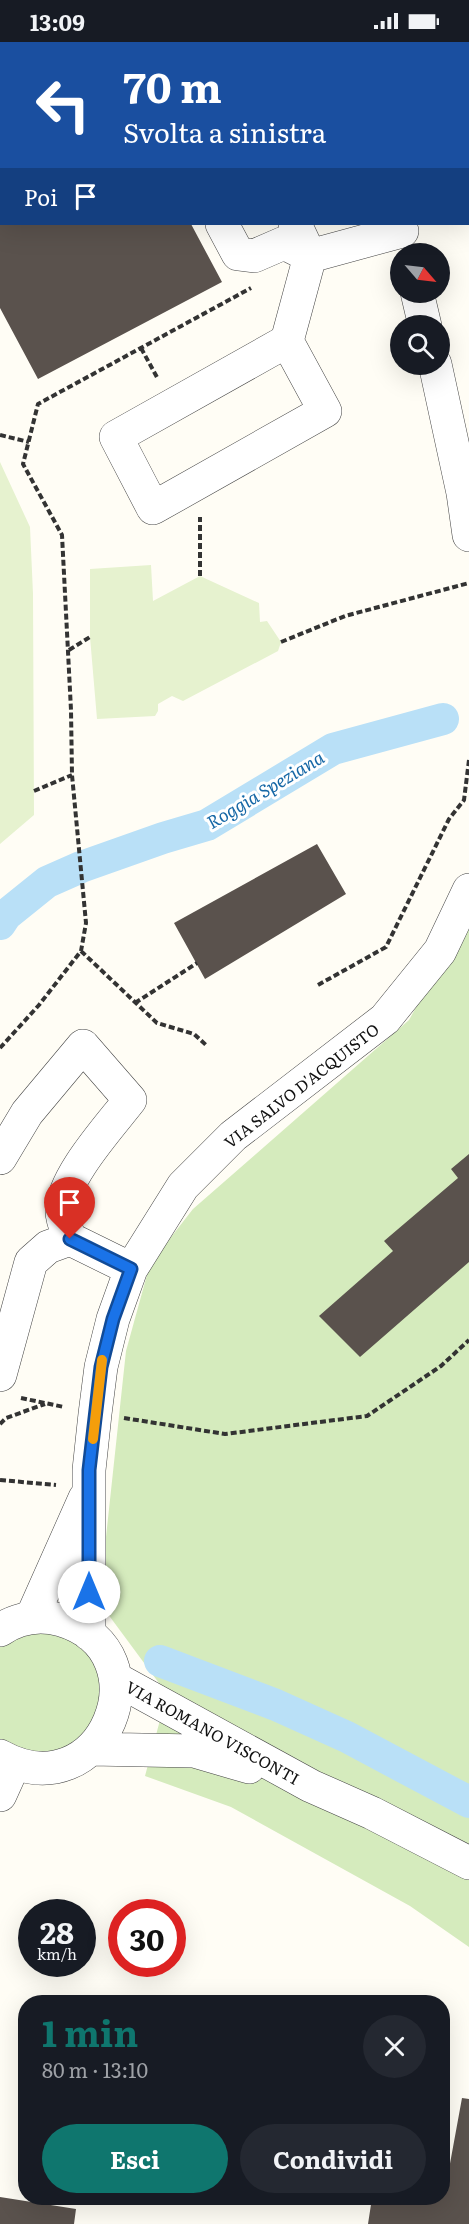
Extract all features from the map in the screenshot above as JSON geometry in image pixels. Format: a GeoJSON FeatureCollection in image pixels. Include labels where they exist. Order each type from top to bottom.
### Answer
{"type":"FeatureCollection","features":[{"type":"Feature","properties":{"kind":"street"},"geometry":{"type":"LineString","coordinates":[[223,225],[238,254],[254,256],[284,243],[310,256],[403,236]]}},
{"type":"Feature","properties":{"kind":"street"},"geometry":{"type":"LineString","coordinates":[[288,341],[116,437],[153,508],[325,411],[288,341],[310,256],[295,225]]}},
{"type":"Feature","properties":{"kind":"street"},"geometry":{"type":"LineString","coordinates":[[437,375],[463,493],[469,535]]}},
{"type":"Feature","properties":{"kind":"street","name":"VIA SALVO D'ACQUISTO"},"geometry":{"type":"LineString","coordinates":[[89,1634],[89,1488],[95,1414],[101,1367],[113,1319],[131,1269],[183,1186],[224,1144],[385,1019],[440,951],[469,890]]}},
{"type":"Feature","properties":{"kind":"street"},"geometry":{"type":"LineString","coordinates":[[0,1158],[27,1113],[82,1046],[130,1100],[93,1148],[68,1186],[62,1212],[70,1239]]}},
{"type":"Feature","properties":{"kind":"street"},"geometry":{"type":"LineString","coordinates":[[6,1385],[32,1262],[48,1247],[70,1239],[131,1269]]}},
{"type":"Feature","properties":{"kind":"street","name":"VIA SALVO D'ACQUISTO"},"geometry":{"type":"LineString","coordinates":[[32,1617],[89,1488]]}},
{"type":"Feature","properties":{"kind":"street"},"geometry":{"type":"LineString","coordinates":[[0,1630],[10,1623],[32,1617],[52,1618],[71,1623],[89,1634],[101,1646],[116,1679],[116,1705],[107,1729],[91,1749],[74,1761],[54,1767],[34,1768],[7,1760],[0,1795]]}},
{"type":"Feature","properties":{"kind":"street","name":"VIA ROMANO VISCONTI"},"geometry":{"type":"LineString","coordinates":[[116,1679],[311,1786],[372,1813],[469,1863]]}},
{"type":"Feature","properties":{"kind":"street","name":"VIA ROMANO VISCONTI"},"geometry":{"type":"LineString","coordinates":[[91,1749],[194,1751],[311,1786]]}},
{"type":"Feature","properties":{"kind":"path"},"geometry":{"type":"LineString","coordinates":[[0,1048],[39,1005],[81,951],[86,923],[72,775],[69,650],[62,535],[23,464],[38,404],[255,286],[238,254]]}},
{"type":"Feature","properties":{"kind":"path"},"geometry":{"type":"LineString","coordinates":[[0,435],[29,442]]}},
{"type":"Feature","properties":{"kind":"path"},"geometry":{"type":"LineString","coordinates":[[200,482],[200,576]]}},
{"type":"Feature","properties":{"kind":"path"},"geometry":{"type":"LineString","coordinates":[[281,642],[345,616],[469,583]]}},
{"type":"Feature","properties":{"kind":"path"},"geometry":{"type":"LineString","coordinates":[[69,650],[90,637]]}},
{"type":"Feature","properties":{"kind":"path"},"geometry":{"type":"LineString","coordinates":[[318,986],[386,947],[448,819],[464,800],[469,760]]}},
{"type":"Feature","properties":{"kind":"path"},"geometry":{"type":"LineString","coordinates":[[34,791],[72,775]]}},
{"type":"Feature","properties":{"kind":"path"},"geometry":{"type":"LineString","coordinates":[[81,951],[158,1023],[194,1034],[206,1045]]}},
{"type":"Feature","properties":{"kind":"path"},"geometry":{"type":"LineString","coordinates":[[135,1003],[197,963]]}},
{"type":"Feature","properties":{"kind":"path"},"geometry":{"type":"LineString","coordinates":[[6,1385],[45,1404],[225,1434],[367,1416],[441,1366],[469,1341]]}},
{"type":"Feature","properties":{"kind":"path"},"geometry":{"type":"LineString","coordinates":[[0,1424],[6,1418],[45,1404]]}},
{"type":"Feature","properties":{"kind":"path"},"geometry":{"type":"LineString","coordinates":[[0,1480],[89,1488]]}},
{"type":"Feature","properties":{"kind":"green space"},"geometry":{"type":"Polygon","coordinates":[[[0,462],[30,527],[33,594],[34,815],[0,844],[0,462]]]}},
{"type":"Feature","properties":{"kind":"green space"},"geometry":{"type":"Polygon","coordinates":[[[151,565],[153,601],[200,576],[259,603],[260,622],[267,621],[281,642],[278,651],[183,701],[172,696],[158,704],[155,716],[97,719],[90,637],[90,569],[151,565]]]}},
{"type":"Feature","properties":{"kind":"green space"},"geometry":{"type":"Polygon","coordinates":[[[469,912],[469,1947],[410,1906],[231,1807],[145,1776],[167,1694],[99,1602],[126,1351],[150,1264],[193,1209],[409,1020],[469,912]]]}},
{"type":"Feature","properties":{"kind":"green space"},"geometry":{"type":"Polygon","coordinates":[[[38,1631],[78,1642],[103,1674],[103,1716],[56,1759],[0,1745],[0,1646],[38,1631]]]}},
{"type":"Feature","properties":{"kind":"building"},"geometry":{"type":"Polygon","coordinates":[[[0,225],[192,225],[222,282],[38,379],[0,308],[0,225]]]}},
{"type":"Feature","properties":{"kind":"building"},"geometry":{"type":"Polygon","coordinates":[[[317,844],[346,894],[205,979],[174,923],[317,844]]]}},
{"type":"Feature","properties":{"kind":"building"},"geometry":{"type":"Polygon","coordinates":[[[469,1154],[469,1262],[360,1357],[319,1316],[393,1251],[384,1241],[458,1178],[451,1169],[469,1154]]]}},
{"type":"Feature","properties":{"kind":"building"},"geometry":{"type":"Polygon","coordinates":[[[462,2098],[469,2099],[469,2224],[368,2224],[371,2205],[450,2205],[450,2164],[462,2098]]]}},
{"type":"Feature","properties":{"kind":"building"},"geometry":{"type":"Polygon","coordinates":[[[0,2197],[18,2200],[18,2205],[51,2205],[76,2209],[74,2224],[0,2224],[0,2197]]]}},
{"type":"Feature","properties":{"kind":"waterway","name":"Roggia Speziana"},"geometry":{"type":"LineString","coordinates":[[0,924],[6,915],[47,882],[81,867],[207,825],[333,749],[443,719]]}},
{"type":"Feature","properties":{"kind":"waterway"},"geometry":{"type":"LineString","coordinates":[[160,1661],[276,1705],[347,1737],[469,1802]]}},
{"type":"Feature","properties":{"kind":"slow traffic"},"geometry":{"type":"LineString","coordinates":[[93,1439],[102,1360]]}},
{"type":"Feature","properties":{"kind":"route"},"geometry":{"type":"LineString","coordinates":[[70,1239],[131,1269],[113,1319],[101,1367],[89,1470],[89,1592]]}}]}
